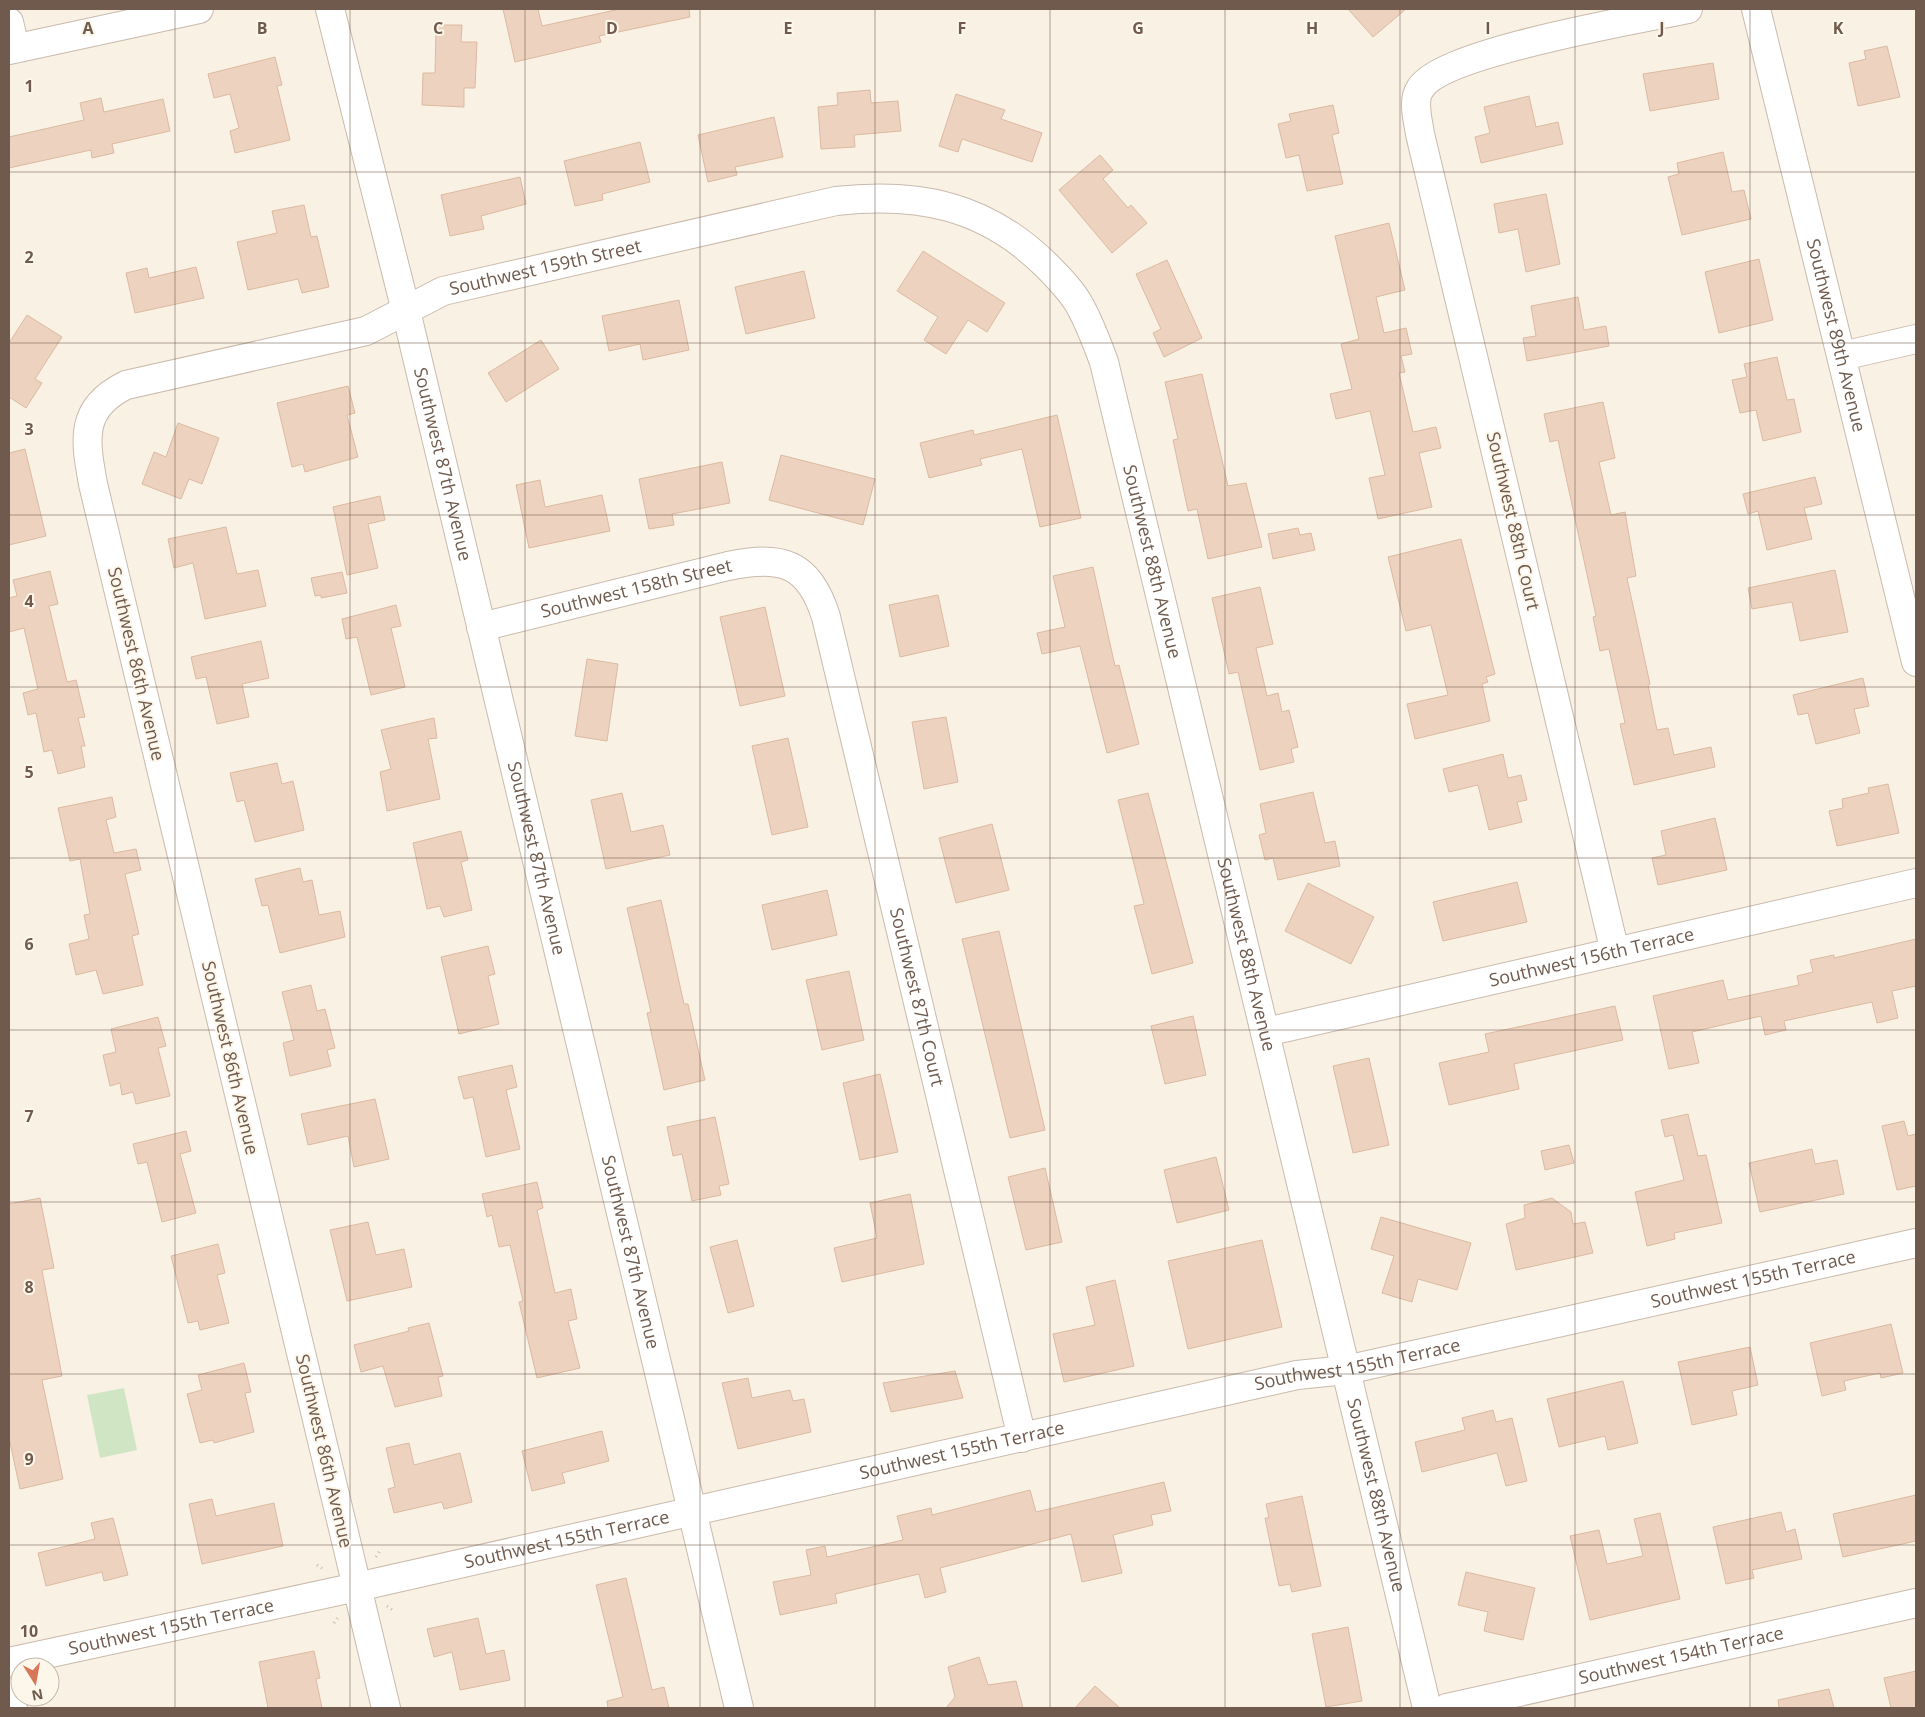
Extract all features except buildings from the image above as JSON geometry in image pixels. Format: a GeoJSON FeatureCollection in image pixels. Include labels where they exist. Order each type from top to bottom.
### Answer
{"type":"FeatureCollection","features":[{"type":"Feature","properties":{"kind":"street"},"geometry":{"type":"LineString","coordinates":[[9,22],[12,49],[199,9]]}},
{"type":"Feature","properties":{"kind":"street","name":"Southwest 87th Avenue"},"geometry":{"type":"LineString","coordinates":[[330,9],[406,311],[739,1708]]}},
{"type":"Feature","properties":{"kind":"street","name":"Southwest 88th Court"},"geometry":{"type":"LineString","coordinates":[[1615,952],[1420,134],[1416,109],[1419,90],[1430,77],[1482,55],[1688,9]]}},
{"type":"Feature","properties":{"kind":"street","name":"Southwest 89th Avenue"},"geometry":{"type":"LineString","coordinates":[[1756,9],[1916,662]]}},
{"type":"Feature","properties":{"kind":"street","name":"Southwest 159th Street"},"geometry":{"type":"LineString","coordinates":[[97,407],[105,397],[126,385],[366,331],[444,291],[836,201],[865,198],[928,201],[961,210],[1007,233]]}},
{"type":"Feature","properties":{"kind":"street","name":"Southwest 88th Avenue"},"geometry":{"type":"LineString","coordinates":[[1007,233],[1048,268],[1080,304],[1104,362],[1427,1708]]}},
{"type":"Feature","properties":{"kind":"street"},"geometry":{"type":"LineString","coordinates":[[1842,356],[1916,339]]}},
{"type":"Feature","properties":{"kind":"street","name":"Southwest 86th Avenue"},"geometry":{"type":"LineString","coordinates":[[97,407],[86,437],[94,484],[386,1708]]}},
{"type":"Feature","properties":{"kind":"street","name":"Southwest 158th Street"},"geometry":{"type":"LineString","coordinates":[[481,627],[741,563],[774,562],[794,568]]}},
{"type":"Feature","properties":{"kind":"street","name":"Southwest 87th Court"},"geometry":{"type":"LineString","coordinates":[[794,568],[812,583],[826,617],[1022,1438]]}},
{"type":"Feature","properties":{"kind":"street","name":"Southwest 156th Terrace"},"geometry":{"type":"LineString","coordinates":[[1266,1032],[1916,883]]}},
{"type":"Feature","properties":{"kind":"street","name":"Southwest 155th Terrace"},"geometry":{"type":"LineString","coordinates":[[9,1662],[357,1587],[1297,1375],[1346,1370],[1916,1243]]}},
{"type":"Feature","properties":{"kind":"street","name":"Southwest 154th Terrace"},"geometry":{"type":"LineString","coordinates":[[1446,1708],[1916,1603]]}},
{"type":"Feature","properties":{"kind":"street"},"geometry":{"type":"LineString","coordinates":[[9,1693],[12,1708]]}},
{"type":"Feature","properties":{"kind":"green space"},"geometry":{"type":"Polygon","coordinates":[[[124,1388],[137,1450],[100,1458],[87,1395],[124,1388]]]}}]}
